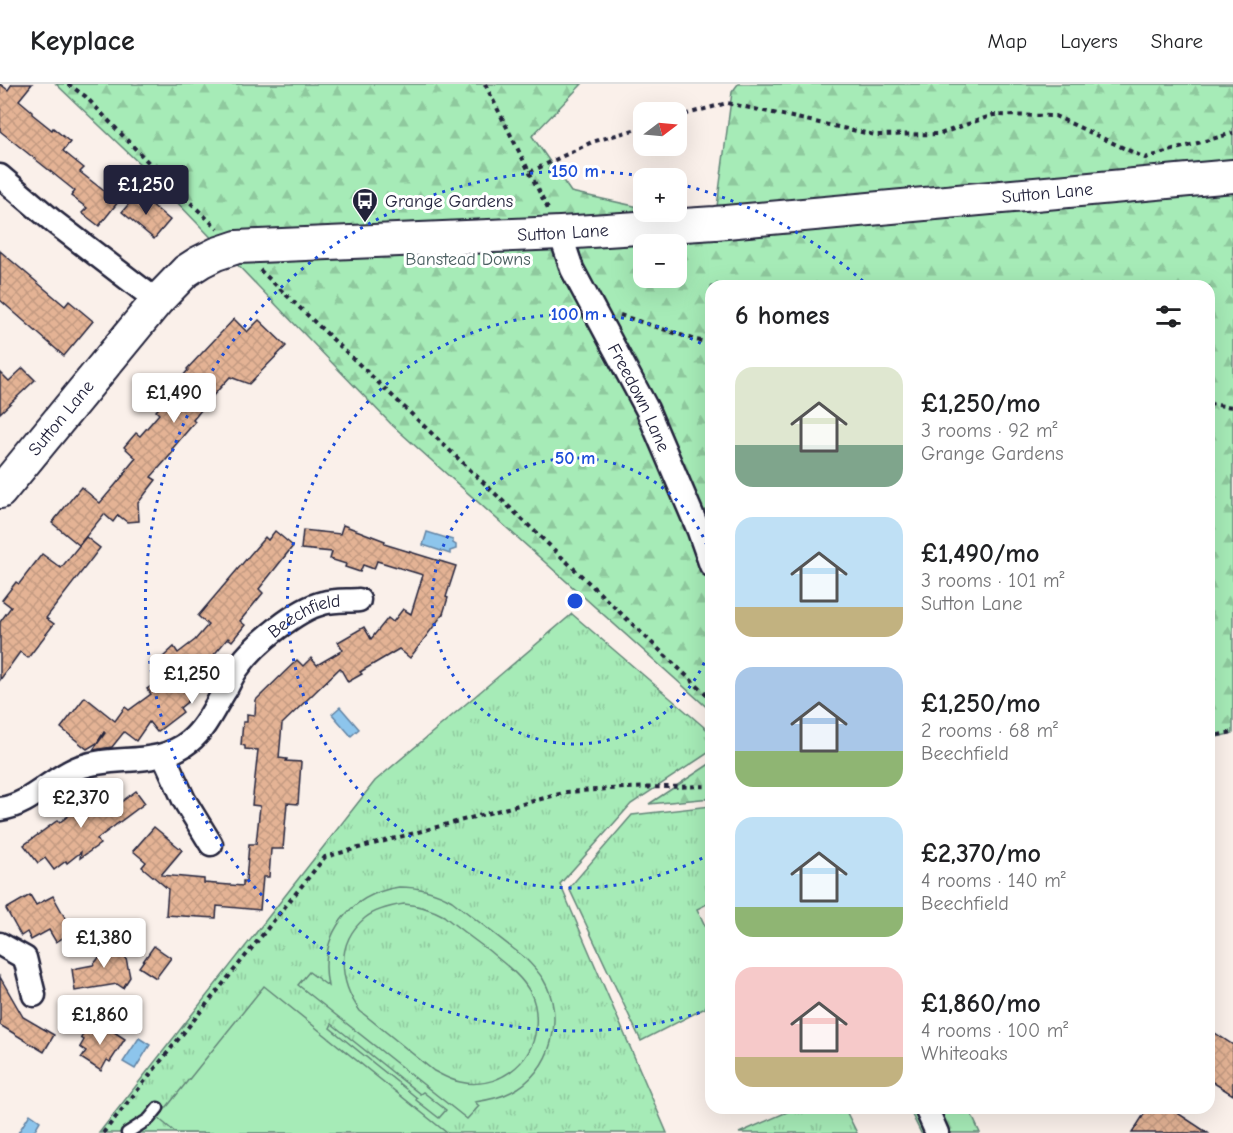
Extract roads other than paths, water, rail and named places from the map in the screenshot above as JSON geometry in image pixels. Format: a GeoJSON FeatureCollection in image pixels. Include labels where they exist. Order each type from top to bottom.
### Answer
{"type":"FeatureCollection","features":[{"type":"Feature","properties":{"kind":"main road","name":"Sutton Lane"},"geometry":{"type":"LineString","coordinates":[[0,492],[157,301],[186,271],[216,254],[237,248],[715,223],[1233,176]]}},
{"type":"Feature","properties":{"kind":"street"},"geometry":{"type":"LineString","coordinates":[[0,176],[54,222],[157,301]]}},
{"type":"Feature","properties":{"kind":"street","name":"Freedown Lane"},"geometry":{"type":"LineString","coordinates":[[560,232],[572,269],[647,409],[705,548]]}},
{"type":"Feature","properties":{"kind":"street","name":"Beechfield"},"geometry":{"type":"LineString","coordinates":[[0,809],[21,802],[78,768],[96,763],[164,756],[191,740],[201,729],[240,664],[272,633],[296,615],[320,604],[359,600]]}},
{"type":"Feature","properties":{"kind":"street"},"geometry":{"type":"LineString","coordinates":[[164,756],[184,800],[211,844]]}},
{"type":"Feature","properties":{"kind":"street"},"geometry":{"type":"LineString","coordinates":[[0,944],[25,958],[34,994]]}},
{"type":"Feature","properties":{"kind":"street"},"geometry":{"type":"LineString","coordinates":[[929,1114],[937,1133]]}},
{"type":"Feature","properties":{"kind":"lane"},"geometry":{"type":"LineString","coordinates":[[127,1133],[149,1119],[158,1108]]}},
{"type":"Feature","properties":{"kind":"water"},"geometry":{"type":"Polygon","coordinates":[[[427,532],[453,540],[456,549],[450,551],[450,554],[423,545],[427,532]]]}},
{"type":"Feature","properties":{"kind":"water"},"geometry":{"type":"Polygon","coordinates":[[[340,707],[359,729],[351,736],[332,714],[340,707]]]}},
{"type":"Feature","properties":{"kind":"water"},"geometry":{"type":"Polygon","coordinates":[[[139,1038],[150,1045],[135,1069],[123,1062],[139,1038]]]}},
{"type":"Feature","properties":{"kind":"water"},"geometry":{"type":"Polygon","coordinates":[[[30,1114],[40,1121],[33,1133],[18,1133],[30,1114]]]}},
{"type":"Feature","properties":{"kind":"place","name":"Grange Gardens"},"geometry":{"type":"Point","coordinates":[365,224]}},
{"type":"Feature","properties":{"kind":"park label","name":"Banstead Downs"},"geometry":{"type":"Point","coordinates":[468,259]}}]}
